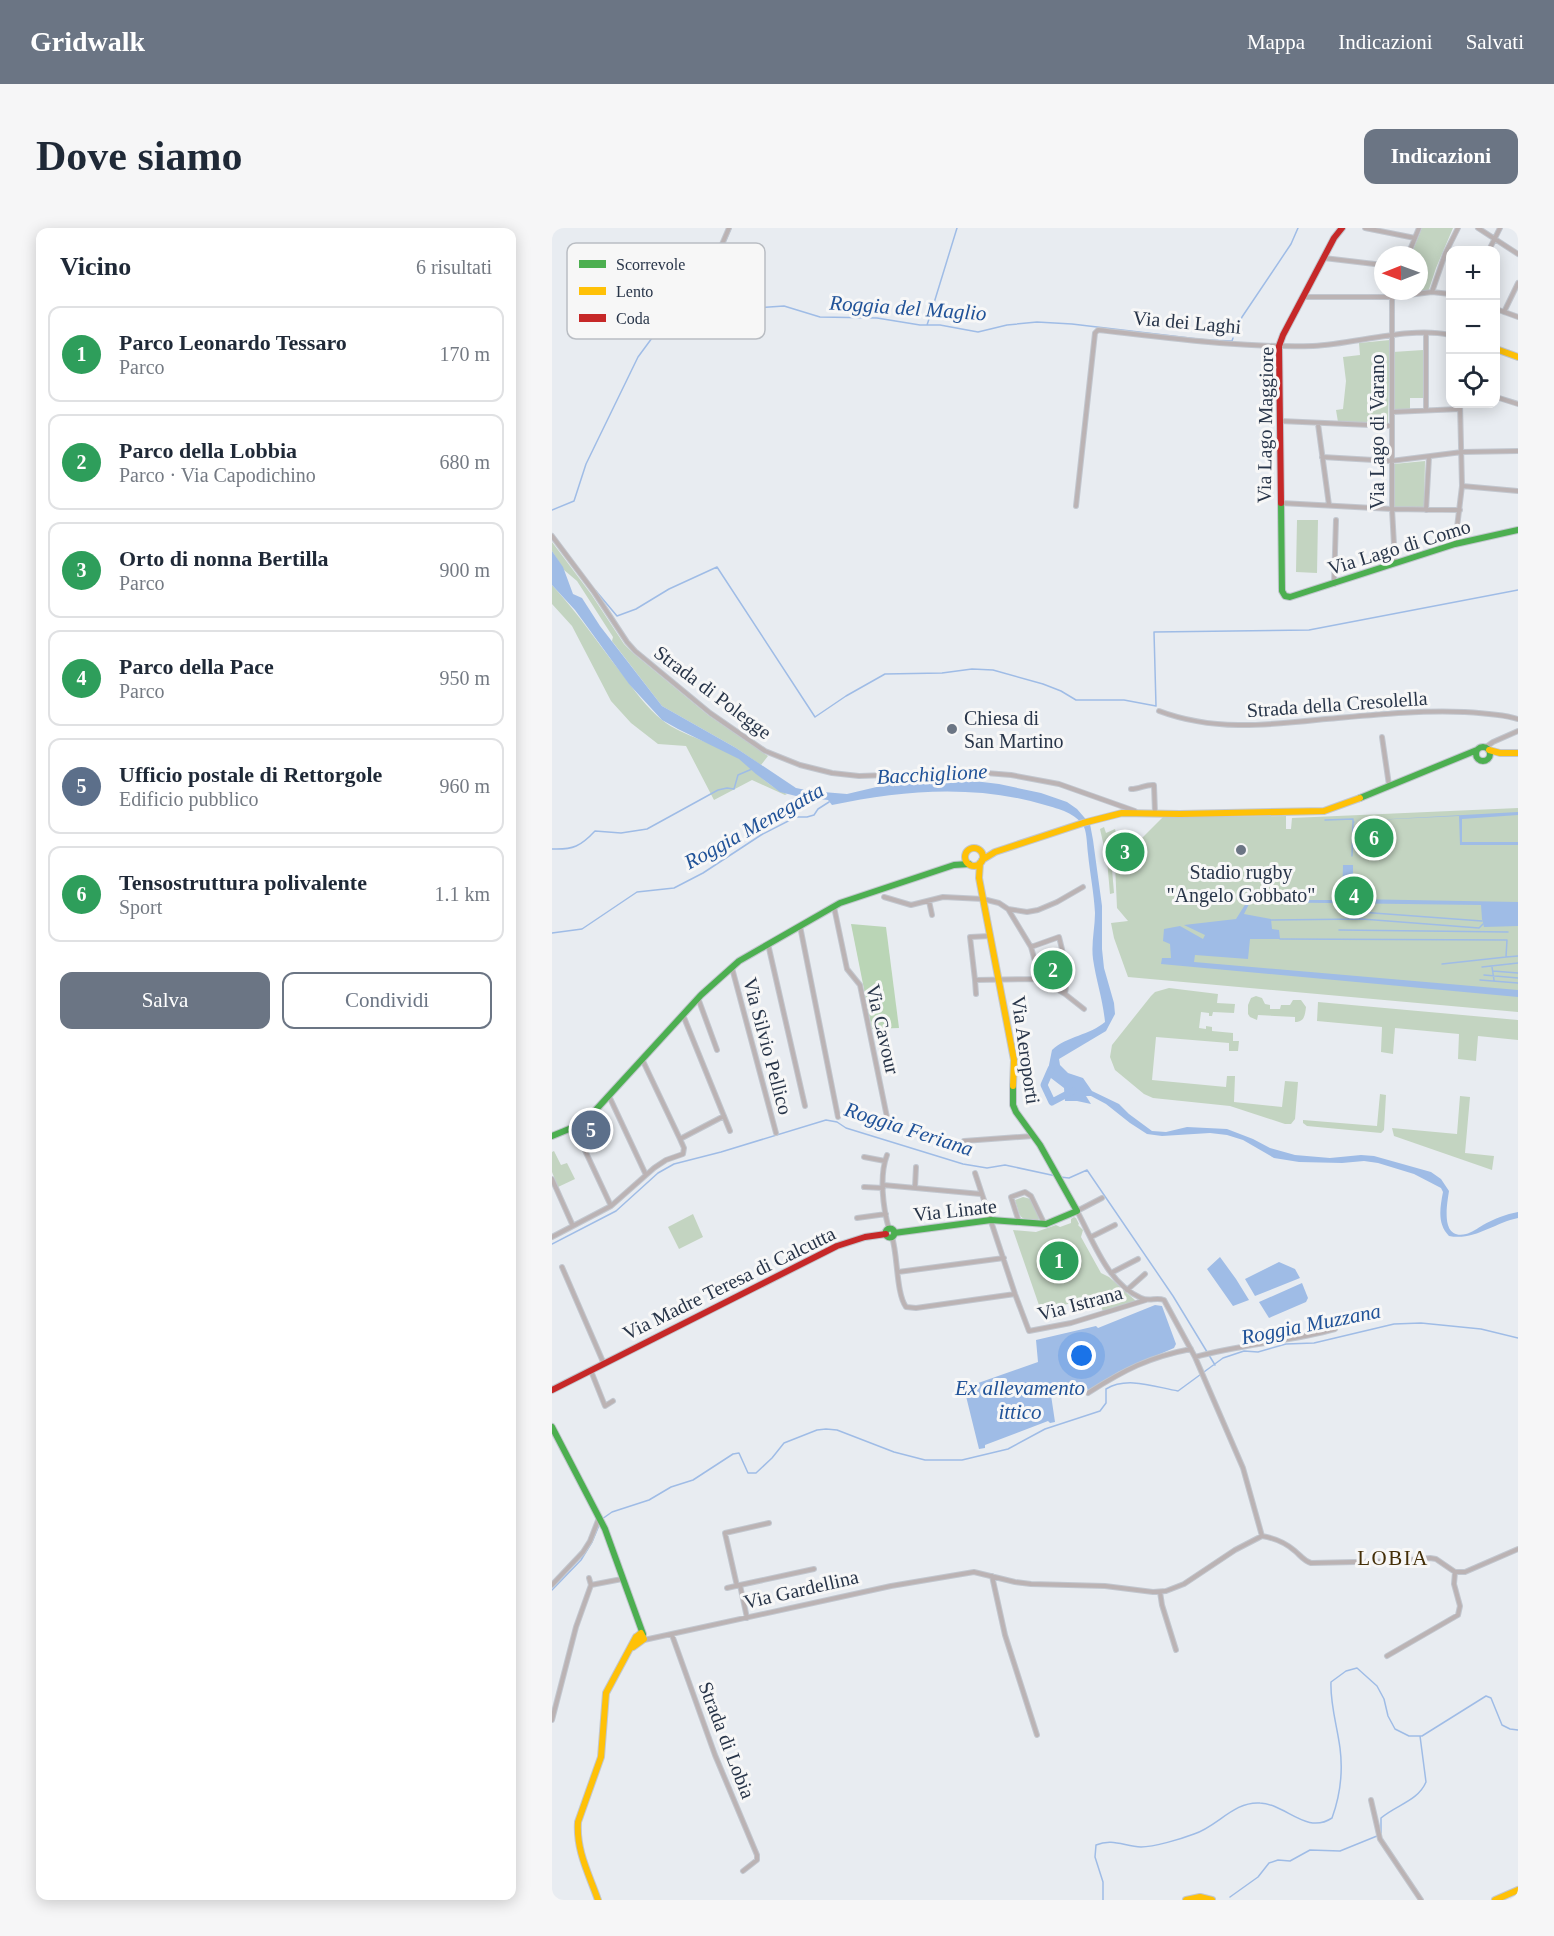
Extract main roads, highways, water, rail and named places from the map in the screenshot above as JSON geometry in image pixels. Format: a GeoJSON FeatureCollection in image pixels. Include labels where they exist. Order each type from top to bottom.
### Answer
{"type":"FeatureCollection","features":[{"type":"Feature","properties":{"kind":"water"},"geometry":{"type":"Polygon","coordinates":[[[552,551],[563,567],[573,594],[582,598],[600,626],[662,706],[736,748],[796,788],[847,794],[885,785],[974,781],[1041,793],[1067,802],[1077,809],[1090,824],[1093,840],[1102,906],[1104,968],[1115,1014],[1106,1031],[1059,1059],[1060,1065],[1068,1073],[1083,1078],[1092,1091],[1119,1104],[1152,1131],[1166,1132],[1187,1127],[1227,1129],[1270,1148],[1295,1155],[1330,1158],[1374,1156],[1431,1172],[1441,1179],[1449,1191],[1447,1220],[1452,1232],[1458,1234],[1468,1233],[1509,1214],[1518,1212],[1518,1218],[1475,1234],[1449,1236],[1441,1221],[1443,1192],[1441,1188],[1414,1174],[1364,1161],[1299,1162],[1274,1158],[1243,1140],[1227,1135],[1210,1133],[1162,1136],[1147,1134],[1106,1104],[1091,1096],[1086,1096],[1091,1104],[1065,1101],[1064,1088],[1047,1075],[1052,1050],[1105,1022],[1093,959],[1094,906],[1086,833],[1081,822],[1067,812],[1056,808],[1019,798],[992,794],[912,793],[832,805],[828,800],[780,792],[739,759],[662,720],[629,684],[575,610],[552,585],[552,551]]]}},
{"type":"Feature","properties":{"kind":"water"},"geometry":{"type":"Polygon","coordinates":[[[1518,812],[1518,815],[1462,819],[1462,842],[1518,842],[1518,845],[1460,845],[1459,816],[1354,821],[1518,812]]]}},
{"type":"Feature","properties":{"kind":"water"},"geometry":{"type":"Polygon","coordinates":[[[1343,865],[1353,865],[1353,899],[1518,902],[1518,926],[1484,927],[1481,905],[1250,902],[1244,914],[1271,919],[1272,929],[1279,930],[1280,939],[1250,939],[1248,959],[1195,955],[1194,962],[1518,990],[1518,997],[1161,964],[1162,958],[1171,958],[1170,944],[1163,941],[1164,929],[1180,926],[1203,939],[1205,935],[1184,925],[1236,919],[1248,900],[1342,900],[1343,865]]]}},
{"type":"Feature","properties":{"kind":"water"},"geometry":{"type":"Polygon","coordinates":[[[1220,1257],[1249,1300],[1233,1306],[1207,1269],[1220,1257]]]}},
{"type":"Feature","properties":{"kind":"water"},"geometry":{"type":"Polygon","coordinates":[[[1279,1262],[1295,1269],[1300,1278],[1255,1296],[1245,1279],[1279,1262]]]}},
{"type":"Feature","properties":{"kind":"water"},"geometry":{"type":"Polygon","coordinates":[[[1302,1283],[1308,1298],[1306,1302],[1269,1318],[1259,1302],[1302,1283]]]}},
{"type":"Feature","properties":{"kind":"water","name":"Ex allevamento ittico"},"geometry":{"type":"Polygon","coordinates":[[[1155,1305],[1162,1306],[1176,1344],[1174,1348],[1118,1372],[1086,1394],[1079,1384],[1051,1395],[1055,1422],[1048,1421],[979,1449],[964,1388],[1038,1362],[1036,1340],[1096,1326],[1098,1328],[1155,1305]]]}},
{"type":"Feature","properties":{"kind":"waterway"},"geometry":{"type":"LineString","coordinates":[[725,243],[731,228]]}},
{"type":"Feature","properties":{"kind":"waterway"},"geometry":{"type":"LineString","coordinates":[[930,316],[957,228]]}},
{"type":"Feature","properties":{"kind":"waterway","name":"Roggia del Maglio"},"geometry":{"type":"LineString","coordinates":[[1234,335],[1242,317],[1291,244],[1298,228]]}},
{"type":"Feature","properties":{"kind":"waterway","name":"Roggia del Maglio"},"geometry":{"type":"LineString","coordinates":[[765,307],[784,306],[820,317],[877,318],[978,332],[1007,325],[1037,322],[1206,340],[1232,341],[1233,338]]}},
{"type":"Feature","properties":{"kind":"waterway","name":"Roggia del Maglio"},"geometry":{"type":"LineString","coordinates":[[927,325],[929,319]]}},
{"type":"Feature","properties":{"kind":"waterway","name":"Roggia del Maglio"},"geometry":{"type":"LineString","coordinates":[[552,510],[574,501],[586,464],[638,357],[651,339]]}},
{"type":"Feature","properties":{"kind":"waterway"},"geometry":{"type":"LineString","coordinates":[[596,591],[617,616],[636,609],[669,589],[717,567],[815,717],[885,674],[942,673],[972,669],[993,670],[1043,684],[1076,700],[1124,700],[1156,706],[1154,632],[1309,630],[1518,590]]}},
{"type":"Feature","properties":{"kind":"waterway"},"geometry":{"type":"LineString","coordinates":[[552,849],[576,846],[595,831],[621,833],[647,829],[718,790],[734,789],[738,775],[752,769]]}},
{"type":"Feature","properties":{"kind":"waterway","name":"Roggia Menegatta"},"geometry":{"type":"LineString","coordinates":[[552,933],[582,929],[637,892],[674,888],[703,873],[761,835],[796,817],[814,815],[818,809],[829,802]]}},
{"type":"Feature","properties":{"kind":"waterway"},"geometry":{"type":"LineString","coordinates":[[1325,820],[1353,819],[1354,822]]}},
{"type":"Feature","properties":{"kind":"waterway"},"geometry":{"type":"LineString","coordinates":[[1352,856],[1353,822]]}},
{"type":"Feature","properties":{"kind":"waterway"},"geometry":{"type":"LineString","coordinates":[[1360,903],[1360,912],[1482,921]]}},
{"type":"Feature","properties":{"kind":"waterway"},"geometry":{"type":"LineString","coordinates":[[1271,920],[1362,919],[1479,928],[1483,924]]}},
{"type":"Feature","properties":{"kind":"waterway"},"geometry":{"type":"LineString","coordinates":[[1339,930],[1508,932]]}},
{"type":"Feature","properties":{"kind":"waterway"},"geometry":{"type":"LineString","coordinates":[[1280,939],[1507,940],[1506,957],[1518,956]]}},
{"type":"Feature","properties":{"kind":"waterway"},"geometry":{"type":"LineString","coordinates":[[1442,964],[1506,957]]}},
{"type":"Feature","properties":{"kind":"waterway"},"geometry":{"type":"LineString","coordinates":[[1482,967],[1518,963]]}},
{"type":"Feature","properties":{"kind":"waterway"},"geometry":{"type":"LineString","coordinates":[[1492,967],[1494,980]]}},
{"type":"Feature","properties":{"kind":"waterway"},"geometry":{"type":"LineString","coordinates":[[1493,971],[1518,973]]}},
{"type":"Feature","properties":{"kind":"waterway"},"geometry":{"type":"LineString","coordinates":[[1484,975],[1518,978]]}},
{"type":"Feature","properties":{"kind":"waterway"},"geometry":{"type":"LineString","coordinates":[[1480,980],[1518,983]]}},
{"type":"Feature","properties":{"kind":"waterway"},"geometry":{"type":"LineString","coordinates":[[1051,1069],[1044,1085],[1052,1102],[1073,1091]]}},
{"type":"Feature","properties":{"kind":"waterway","name":"Roggia Feriana"},"geometry":{"type":"LineString","coordinates":[[552,1244],[616,1211],[658,1173],[674,1164],[826,1120],[963,1164],[987,1168],[1005,1165],[1056,1176]]}},
{"type":"Feature","properties":{"kind":"waterway","name":"Roggia Feriana"},"geometry":{"type":"LineString","coordinates":[[1060,1177],[1069,1178],[1087,1170],[1173,1296],[1215,1365]]}},
{"type":"Feature","properties":{"kind":"waterway","name":"Roggia Muzzana"},"geometry":{"type":"LineString","coordinates":[[602,1519],[612,1512],[649,1500],[671,1487],[693,1480],[733,1454],[739,1453],[748,1473],[756,1473],[784,1443],[817,1430],[837,1430],[894,1452],[925,1460],[962,1460],[1008,1449],[1045,1429],[1100,1411],[1106,1403],[1106,1389],[1114,1385],[1132,1383],[1178,1391],[1223,1358],[1244,1351],[1258,1352],[1286,1344],[1314,1343],[1394,1324],[1421,1323],[1481,1329],[1518,1338]]}},
{"type":"Feature","properties":{"kind":"waterway","name":"Roggia Muzzana"},"geometry":{"type":"LineString","coordinates":[[552,1590],[581,1560],[600,1523]]}},
{"type":"Feature","properties":{"kind":"waterway"},"geometry":{"type":"LineString","coordinates":[[1103,1900],[1103,1882],[1095,1857],[1096,1845],[1113,1842],[1141,1847],[1168,1842],[1202,1831],[1234,1810],[1251,1803],[1279,1808],[1313,1823],[1332,1818],[1339,1792],[1341,1766],[1331,1682],[1346,1671],[1357,1668],[1377,1686],[1395,1729],[1409,1736],[1422,1736],[1486,1696],[1491,1698],[1502,1725],[1518,1730]]}},
{"type":"Feature","properties":{"kind":"waterway"},"geometry":{"type":"LineString","coordinates":[[1381,1833],[1381,1818],[1418,1794],[1426,1782],[1420,1736]]}},
{"type":"Feature","properties":{"kind":"waterway"},"geometry":{"type":"LineString","coordinates":[[1230,1897],[1258,1877],[1269,1863],[1278,1860],[1290,1861],[1310,1850],[1340,1851],[1377,1836]]}},
{"type":"Feature","properties":{"kind":"place","name":"Chiesa di San Martino"},"geometry":{"type":"Point","coordinates":[952,729]}},
{"type":"Feature","properties":{"kind":"place","name":"Tensostruttura polivalente"},"geometry":{"type":"Point","coordinates":[1374,838]}},
{"type":"Feature","properties":{"kind":"place","name":"Stadio rugby \"Angelo Gobbato\""},"geometry":{"type":"Point","coordinates":[1241,850]}},
{"type":"Feature","properties":{"kind":"place","name":"Orto di nonna Bertilla"},"geometry":{"type":"Point","coordinates":[1125,852]}},
{"type":"Feature","properties":{"kind":"place","name":"Parco della Pace"},"geometry":{"type":"Point","coordinates":[1354,896]}},
{"type":"Feature","properties":{"kind":"place","name":"Parco della Lobbia"},"geometry":{"type":"Point","coordinates":[1053,970]}},
{"type":"Feature","properties":{"kind":"place","name":"Ufficio postale di Rettorgole"},"geometry":{"type":"Point","coordinates":[591,1130]}},
{"type":"Feature","properties":{"kind":"place","name":"Parco Leonardo Tessaro"},"geometry":{"type":"Point","coordinates":[1059,1261]}},
{"type":"Feature","properties":{"kind":"district","name":"LOBIA"},"geometry":{"type":"Point","coordinates":[1393,1558]}},
{"type":"Feature","properties":{"kind":"water label","name":"Bacchiglione"},"geometry":{"type":"Point","coordinates":[932,774]}}]}
